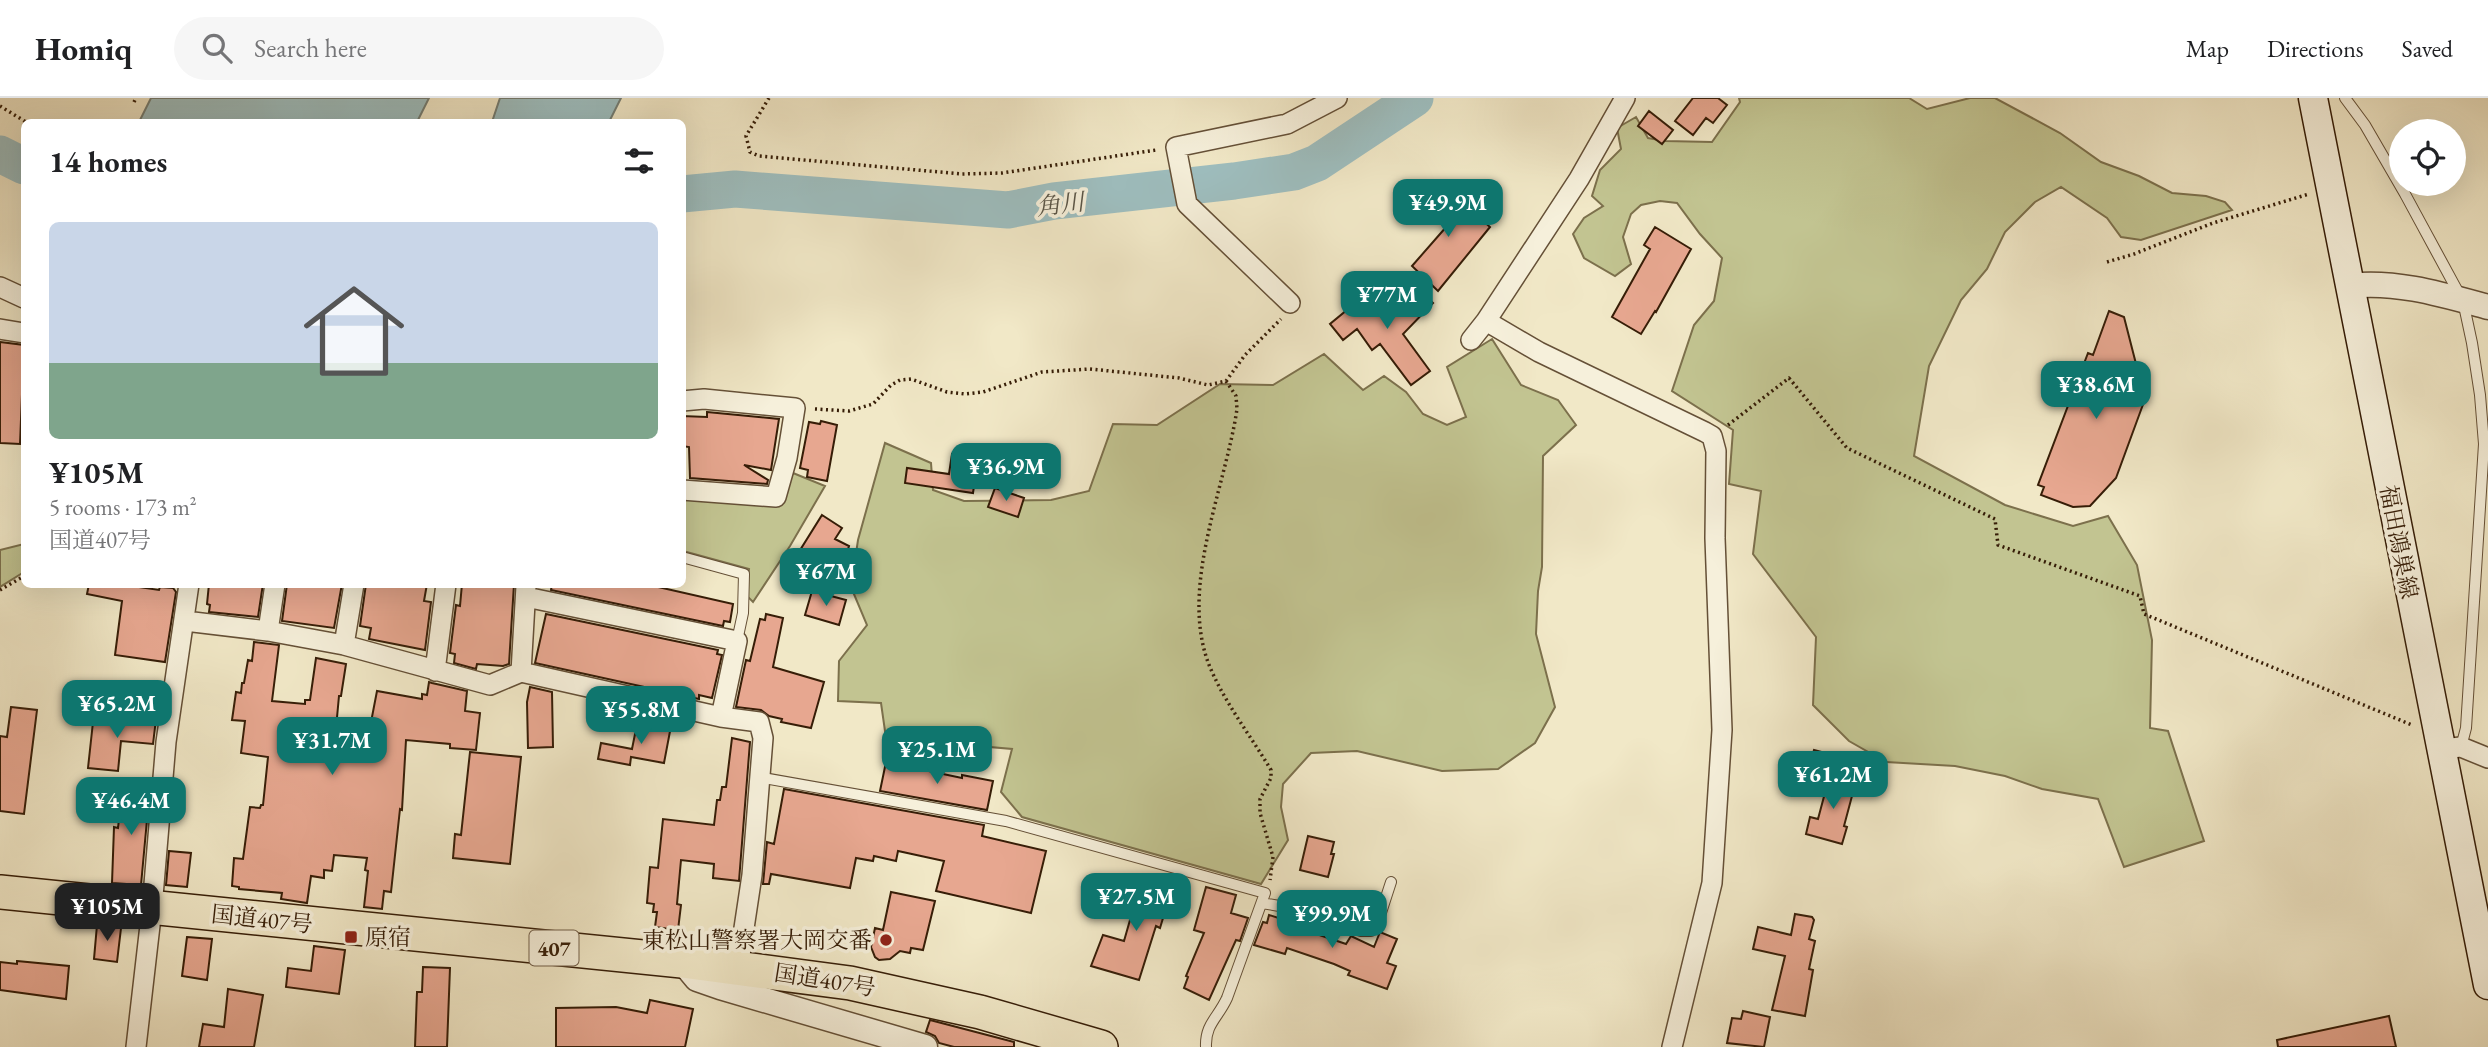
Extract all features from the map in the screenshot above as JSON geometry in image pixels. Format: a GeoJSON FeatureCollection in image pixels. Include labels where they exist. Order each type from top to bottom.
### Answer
{"type":"FeatureCollection","features":[{"type":"Feature","properties":{"kind":"highway","name":"国道407号"},"geometry":{"type":"LineString","coordinates":[[0,892],[682,961],[850,983],[910,995],[1101,1047]]}},
{"type":"Feature","properties":{"kind":"main road","name":"福田鴻巣線"},"geometry":{"type":"LineString","coordinates":[[2313,98],[2349,286],[2451,748],[2488,985]]}},
{"type":"Feature","properties":{"kind":"street"},"geometry":{"type":"LineString","coordinates":[[1290,303],[1186,204],[1176,147],[1287,124],[1337,98]]}},
{"type":"Feature","properties":{"kind":"street"},"geometry":{"type":"LineString","coordinates":[[1471,340],[1579,179],[1625,98]]}},
{"type":"Feature","properties":{"kind":"street"},"geometry":{"type":"LineString","coordinates":[[2349,286],[2369,284],[2434,293],[2488,307]]}},
{"type":"Feature","properties":{"kind":"street"},"geometry":{"type":"LineString","coordinates":[[0,287],[21,297]]}},
{"type":"Feature","properties":{"kind":"street"},"geometry":{"type":"LineString","coordinates":[[1486,321],[1539,352],[1712,436],[1716,451],[1715,538],[1722,730],[1712,883],[1672,1047]]}},
{"type":"Feature","properties":{"kind":"street"},"geometry":{"type":"LineString","coordinates":[[0,329],[21,332]]}},
{"type":"Feature","properties":{"kind":"street"},"geometry":{"type":"LineString","coordinates":[[686,401],[704,399],[795,408],[788,458],[776,497],[686,490]]}},
{"type":"Feature","properties":{"kind":"street"},"geometry":{"type":"LineString","coordinates":[[136,1047],[152,908],[166,742],[189,588]]}},
{"type":"Feature","properties":{"kind":"street"},"geometry":{"type":"LineString","coordinates":[[268,631],[274,588]]}},
{"type":"Feature","properties":{"kind":"street"},"geometry":{"type":"LineString","coordinates":[[344,645],[353,588]]}},
{"type":"Feature","properties":{"kind":"street"},"geometry":{"type":"LineString","coordinates":[[435,671],[445,588]]}},
{"type":"Feature","properties":{"kind":"street"},"geometry":{"type":"LineString","coordinates":[[521,672],[526,591],[737,641],[721,717]]}},
{"type":"Feature","properties":{"kind":"street"},"geometry":{"type":"LineString","coordinates":[[185,621],[268,631],[344,645],[490,685],[521,672],[721,717],[759,722],[763,738],[752,875],[738,968]]}},
{"type":"Feature","properties":{"kind":"street"},"geometry":{"type":"LineString","coordinates":[[2451,748],[2488,758]]}},
{"type":"Feature","properties":{"kind":"street"},"geometry":{"type":"LineString","coordinates":[[682,961],[697,979],[925,1047]]}},
{"type":"Feature","properties":{"kind":"lane"},"geometry":{"type":"LineString","coordinates":[[2346,98],[2405,194],[2463,301],[2480,396],[2484,444],[2466,728],[2451,748]]}},
{"type":"Feature","properties":{"kind":"lane"},"geometry":{"type":"LineString","coordinates":[[686,558],[744,574],[743,613],[737,641]]}},
{"type":"Feature","properties":{"kind":"lane"},"geometry":{"type":"LineString","coordinates":[[758,777],[1006,821],[1263,898],[1362,931],[1371,931],[1377,925],[1391,882]]}},
{"type":"Feature","properties":{"kind":"lane"},"geometry":{"type":"LineString","coordinates":[[1206,1047],[1206,1031],[1221,1012],[1227,998],[1263,898]]}},
{"type":"Feature","properties":{"kind":"path"},"geometry":{"type":"LineString","coordinates":[[769,98],[746,136],[750,152],[759,156],[962,174],[1002,173],[1176,147]]}},
{"type":"Feature","properties":{"kind":"path"},"geometry":{"type":"LineString","coordinates":[[0,106],[21,119]]}},
{"type":"Feature","properties":{"kind":"path"},"geometry":{"type":"LineString","coordinates":[[2108,262],[2213,223],[2317,192],[2332,191]]}},
{"type":"Feature","properties":{"kind":"path"},"geometry":{"type":"LineString","coordinates":[[795,408],[849,411],[873,404],[891,385],[900,380],[922,381],[947,392],[965,394],[983,392],[1042,372],[1090,369],[1179,378],[1208,385],[1226,381],[1245,355],[1286,313],[1290,303]]}},
{"type":"Feature","properties":{"kind":"path"},"geometry":{"type":"LineString","coordinates":[[1712,436],[1789,378],[1847,448],[1995,519],[1998,545],[2140,596],[2144,614],[2418,727]]}},
{"type":"Feature","properties":{"kind":"path"},"geometry":{"type":"LineString","coordinates":[[1226,381],[1236,396],[1237,409],[1200,570],[1199,634],[1212,672],[1271,770],[1271,778],[1260,799],[1259,813],[1273,857],[1270,880],[1263,898]]}},
{"type":"Feature","properties":{"kind":"path"},"geometry":{"type":"LineString","coordinates":[[0,590],[21,578]]}},
{"type":"Feature","properties":{"kind":"green space"},"geometry":{"type":"Polygon","coordinates":[[[1739,98],[1909,98],[1927,109],[1970,98],[1995,98],[2060,133],[2101,162],[2139,176],[2172,193],[2206,196],[2225,202],[2232,210],[2141,240],[2121,237],[2107,218],[2061,187],[2035,202],[2005,232],[1987,269],[1961,300],[1929,366],[1914,456],[2005,505],[2073,526],[2108,516],[2137,565],[2152,640],[2150,728],[2168,731],[2204,841],[2124,867],[2098,799],[2042,789],[2005,776],[1955,766],[1886,762],[1849,741],[1813,705],[1816,637],[1753,554],[1761,491],[1729,484],[1733,430],[1672,391],[1694,325],[1714,301],[1722,258],[1677,203],[1660,201],[1641,205],[1631,214],[1623,237],[1631,264],[1615,276],[1584,258],[1573,234],[1584,218],[1603,206],[1592,196],[1600,170],[1621,149],[1617,128],[1636,117],[1648,138],[1712,142],[1740,102],[1739,98]]]}},
{"type":"Feature","properties":{"kind":"green space"},"geometry":{"type":"Polygon","coordinates":[[[1492,339],[1521,385],[1558,400],[1576,425],[1543,456],[1542,567],[1536,634],[1555,707],[1535,743],[1498,769],[1442,771],[1357,751],[1311,753],[1283,784],[1281,807],[1288,840],[1261,884],[1022,817],[1001,792],[1012,749],[886,738],[881,703],[838,701],[839,661],[867,625],[851,587],[858,540],[885,443],[931,463],[933,490],[964,501],[1051,500],[1089,491],[1113,424],[1157,425],[1220,384],[1273,385],[1324,354],[1363,390],[1384,376],[1406,392],[1423,414],[1447,425],[1466,417],[1447,367],[1492,339]]]}},
{"type":"Feature","properties":{"kind":"green space"},"geometry":{"type":"Polygon","coordinates":[[[793,473],[825,486],[753,602],[746,595],[749,569],[686,552],[686,497],[779,505],[793,473]]]}},
{"type":"Feature","properties":{"kind":"green space"},"geometry":{"type":"Polygon","coordinates":[[[21,545],[21,574],[0,587],[0,550],[21,545]]]}},
{"type":"Feature","properties":{"kind":"water"},"geometry":{"type":"Polygon","coordinates":[[[151,98],[429,98],[418,119],[140,119],[151,98]]]}},
{"type":"Feature","properties":{"kind":"water"},"geometry":{"type":"Polygon","coordinates":[[[500,98],[621,98],[610,119],[493,119],[500,98]]]}},
{"type":"Feature","properties":{"kind":"building"},"geometry":{"type":"Polygon","coordinates":[[[1693,98],[1718,98],[1727,105],[1713,123],[1706,118],[1693,135],[1675,121],[1693,98]]]}},
{"type":"Feature","properties":{"kind":"building"},"geometry":{"type":"Polygon","coordinates":[[[1649,111],[1673,130],[1662,144],[1638,126],[1649,111]]]}},
{"type":"Feature","properties":{"kind":"building"},"geometry":{"type":"Polygon","coordinates":[[[1434,186],[1472,219],[1476,214],[1490,227],[1438,291],[1412,266],[1447,226],[1420,203],[1434,186]]]}},
{"type":"Feature","properties":{"kind":"building"},"geometry":{"type":"Polygon","coordinates":[[[1655,227],[1691,249],[1641,334],[1612,317],[1650,249],[1644,245],[1655,227]]]}},
{"type":"Feature","properties":{"kind":"building"},"geometry":{"type":"Polygon","coordinates":[[[1420,290],[1433,303],[1403,334],[1430,371],[1411,385],[1380,344],[1372,350],[1357,329],[1343,340],[1330,324],[1370,291],[1391,319],[1420,290]]]}},
{"type":"Feature","properties":{"kind":"building"},"geometry":{"type":"Polygon","coordinates":[[[2109,311],[2124,317],[2145,399],[2116,478],[2090,506],[2073,507],[2041,495],[2044,487],[2038,485],[2088,353],[2093,355],[2109,311]]]}},
{"type":"Feature","properties":{"kind":"building"},"geometry":{"type":"Polygon","coordinates":[[[0,342],[21,345],[21,419],[20,444],[0,443],[0,342]]]}},
{"type":"Feature","properties":{"kind":"building"},"geometry":{"type":"Polygon","coordinates":[[[707,412],[779,419],[771,470],[744,465],[768,480],[767,484],[690,478],[686,416],[707,417],[707,412]]]}},
{"type":"Feature","properties":{"kind":"building"},"geometry":{"type":"Polygon","coordinates":[[[821,421],[837,425],[827,481],[807,477],[808,470],[800,468],[809,422],[820,424],[821,421]]]}},
{"type":"Feature","properties":{"kind":"building"},"geometry":{"type":"Polygon","coordinates":[[[952,454],[978,458],[973,493],[905,483],[907,468],[949,474],[952,454]]]}},
{"type":"Feature","properties":{"kind":"building"},"geometry":{"type":"Polygon","coordinates":[[[995,488],[1024,498],[1018,517],[988,507],[995,488]]]}},
{"type":"Feature","properties":{"kind":"building"},"geometry":{"type":"Polygon","coordinates":[[[822,515],[842,528],[835,539],[849,546],[844,563],[825,554],[807,584],[787,571],[822,515]]]}},
{"type":"Feature","properties":{"kind":"building"},"geometry":{"type":"Polygon","coordinates":[[[88,588],[173,588],[176,592],[165,662],[115,655],[122,601],[87,594],[88,588]]]}},
{"type":"Feature","properties":{"kind":"building"},"geometry":{"type":"Polygon","coordinates":[[[209,588],[262,588],[258,617],[209,612],[210,605],[207,604],[209,588]]]}},
{"type":"Feature","properties":{"kind":"building"},"geometry":{"type":"Polygon","coordinates":[[[286,588],[341,588],[334,628],[282,621],[286,588]]]}},
{"type":"Feature","properties":{"kind":"building"},"geometry":{"type":"Polygon","coordinates":[[[365,588],[426,588],[424,601],[431,602],[425,650],[369,639],[371,628],[360,626],[365,588]]]}},
{"type":"Feature","properties":{"kind":"building"},"geometry":{"type":"Polygon","coordinates":[[[462,588],[514,588],[509,664],[477,664],[476,669],[454,663],[455,654],[450,653],[456,605],[460,606],[462,588]]]}},
{"type":"Feature","properties":{"kind":"building"},"geometry":{"type":"Polygon","coordinates":[[[663,588],[733,604],[730,622],[724,621],[723,626],[551,590],[663,588]]]}},
{"type":"Feature","properties":{"kind":"building"},"geometry":{"type":"Polygon","coordinates":[[[812,591],[846,600],[839,625],[805,615],[812,591]]]}},
{"type":"Feature","properties":{"kind":"building"},"geometry":{"type":"Polygon","coordinates":[[[546,614],[718,650],[717,654],[722,655],[712,698],[699,695],[699,699],[535,663],[546,614]]]}},
{"type":"Feature","properties":{"kind":"building"},"geometry":{"type":"Polygon","coordinates":[[[766,614],[783,618],[773,667],[824,682],[811,728],[781,722],[782,719],[769,716],[761,710],[736,707],[746,660],[750,661],[760,619],[765,620],[766,614]]]}},
{"type":"Feature","properties":{"kind":"building"},"geometry":{"type":"Polygon","coordinates":[[[254,642],[279,645],[272,701],[305,704],[305,700],[310,700],[316,658],[346,664],[339,696],[335,739],[367,743],[377,691],[422,699],[422,694],[427,695],[429,682],[467,691],[465,711],[480,713],[476,750],[450,748],[450,744],[406,740],[402,810],[400,809],[391,892],[384,891],[382,909],[364,907],[367,858],[334,855],[332,871],[324,870],[324,878],[311,876],[307,903],[281,899],[282,893],[232,886],[234,858],[243,859],[250,807],[260,808],[263,805],[268,757],[241,753],[245,721],[232,720],[236,692],[241,693],[248,660],[252,661],[254,642]]]}},
{"type":"Feature","properties":{"kind":"building"},"geometry":{"type":"Polygon","coordinates":[[[530,687],[552,692],[553,747],[528,748],[527,702],[530,687]]]}},
{"type":"Feature","properties":{"kind":"building"},"geometry":{"type":"Polygon","coordinates":[[[11,707],[37,710],[24,814],[0,811],[0,736],[7,737],[11,707]]]}},
{"type":"Feature","properties":{"kind":"building"},"geometry":{"type":"Polygon","coordinates":[[[129,717],[156,719],[153,744],[121,741],[118,771],[88,768],[93,722],[128,722],[129,717]]]}},
{"type":"Feature","properties":{"kind":"building"},"geometry":{"type":"Polygon","coordinates":[[[645,721],[671,726],[664,763],[631,757],[630,765],[598,759],[601,743],[632,749],[635,734],[643,735],[645,721]]]}},
{"type":"Feature","properties":{"kind":"building"},"geometry":{"type":"Polygon","coordinates":[[[732,738],[750,742],[739,881],[713,878],[714,864],[681,860],[677,904],[681,905],[678,930],[655,927],[657,912],[653,912],[654,904],[647,903],[650,867],[658,868],[663,819],[714,825],[717,800],[720,800],[722,787],[726,787],[732,738]]]}},
{"type":"Feature","properties":{"kind":"building"},"geometry":{"type":"Polygon","coordinates":[[[1814,750],[1833,755],[1828,774],[1809,768],[1814,750]]]}},
{"type":"Feature","properties":{"kind":"building"},"geometry":{"type":"Polygon","coordinates":[[[470,752],[521,757],[510,864],[453,858],[455,834],[461,835],[470,752]]]}},
{"type":"Feature","properties":{"kind":"building"},"geometry":{"type":"Polygon","coordinates":[[[886,762],[962,778],[962,775],[993,781],[987,810],[880,791],[886,762]]]}},
{"type":"Feature","properties":{"kind":"building"},"geometry":{"type":"Polygon","coordinates":[[[1830,774],[1856,781],[1842,844],[1806,834],[1810,817],[1818,819],[1830,774]]]}},
{"type":"Feature","properties":{"kind":"building"},"geometry":{"type":"Polygon","coordinates":[[[124,785],[150,787],[141,885],[112,883],[114,827],[118,828],[119,819],[122,819],[124,785]]]}},
{"type":"Feature","properties":{"kind":"building"},"geometry":{"type":"Polygon","coordinates":[[[784,789],[984,825],[982,836],[1046,851],[1031,913],[936,891],[944,861],[898,851],[896,861],[874,856],[873,861],[856,858],[850,888],[771,874],[769,884],[763,884],[767,842],[774,844],[784,789]]]}},
{"type":"Feature","properties":{"kind":"building"},"geometry":{"type":"Polygon","coordinates":[[[1308,836],[1334,842],[1328,877],[1300,870],[1308,836]]]}},
{"type":"Feature","properties":{"kind":"building"},"geometry":{"type":"Polygon","coordinates":[[[169,851],[191,853],[187,887],[166,885],[169,851]]]}},
{"type":"Feature","properties":{"kind":"building"},"geometry":{"type":"Polygon","coordinates":[[[1146,877],[1173,885],[1160,928],[1156,926],[1139,980],[1091,966],[1103,935],[1124,941],[1136,899],[1139,900],[1146,877]]]}},
{"type":"Feature","properties":{"kind":"building"},"geometry":{"type":"Polygon","coordinates":[[[1206,887],[1236,895],[1231,913],[1248,918],[1240,941],[1236,940],[1209,1000],[1184,988],[1188,977],[1186,976],[1204,933],[1194,930],[1206,887]]]}},
{"type":"Feature","properties":{"kind":"building"},"geometry":{"type":"Polygon","coordinates":[[[891,892],[935,901],[923,950],[911,948],[910,953],[900,951],[890,959],[879,960],[871,947],[875,928],[883,930],[891,892]]]}},
{"type":"Feature","properties":{"kind":"building"},"geometry":{"type":"Polygon","coordinates":[[[1795,914],[1812,917],[1814,920],[1809,939],[1815,941],[1809,969],[1813,970],[1805,1016],[1772,1010],[1785,956],[1753,949],[1758,927],[1791,935],[1795,914]]]}},
{"type":"Feature","properties":{"kind":"building"},"geometry":{"type":"Polygon","coordinates":[[[1269,915],[1346,944],[1351,936],[1374,947],[1380,932],[1397,939],[1387,963],[1396,966],[1387,989],[1348,975],[1350,971],[1334,964],[1287,948],[1285,954],[1254,945],[1263,922],[1267,923],[1269,915]]]}},
{"type":"Feature","properties":{"kind":"building"},"geometry":{"type":"Polygon","coordinates":[[[97,925],[121,928],[117,962],[94,959],[97,925]]]}},
{"type":"Feature","properties":{"kind":"building"},"geometry":{"type":"Polygon","coordinates":[[[187,937],[212,939],[207,980],[182,976],[187,937]]]}},
{"type":"Feature","properties":{"kind":"building"},"geometry":{"type":"Polygon","coordinates":[[[314,946],[345,950],[339,994],[286,987],[288,968],[311,971],[314,946]]]}},
{"type":"Feature","properties":{"kind":"building"},"geometry":{"type":"Polygon","coordinates":[[[17,961],[69,966],[66,999],[0,990],[0,962],[17,964],[17,961]]]}},
{"type":"Feature","properties":{"kind":"building"},"geometry":{"type":"Polygon","coordinates":[[[423,967],[450,968],[447,1047],[415,1047],[417,992],[422,992],[423,967]]]}},
{"type":"Feature","properties":{"kind":"building"},"geometry":{"type":"Polygon","coordinates":[[[228,989],[263,995],[254,1047],[199,1047],[203,1024],[224,1027],[228,989]]]}},
{"type":"Feature","properties":{"kind":"building"},"geometry":{"type":"Polygon","coordinates":[[[650,1000],[693,1009],[685,1047],[556,1047],[556,1008],[616,1007],[647,1013],[650,1000]]]}},
{"type":"Feature","properties":{"kind":"building"},"geometry":{"type":"Polygon","coordinates":[[[1743,1011],[1770,1017],[1764,1047],[1727,1043],[1732,1018],[1741,1019],[1743,1011]]]}},
{"type":"Feature","properties":{"kind":"building"},"geometry":{"type":"Polygon","coordinates":[[[2389,1016],[2396,1047],[2278,1047],[2277,1040],[2389,1016]]]}},
{"type":"Feature","properties":{"kind":"building"},"geometry":{"type":"Polygon","coordinates":[[[930,1020],[1014,1042],[1014,1047],[954,1047],[939,1043],[935,1036],[926,1032],[930,1020]]]}},
{"type":"Feature","properties":{"kind":"waterway","name":"角川"},"geometry":{"type":"LineString","coordinates":[[686,194],[735,189],[1008,210],[1054,201],[1234,181],[1294,172],[1317,163],[1415,98]]}},
{"type":"Feature","properties":{"kind":"waterway","name":"角川"},"geometry":{"type":"LineString","coordinates":[[0,154],[21,164]]}},
{"type":"Feature","properties":{"kind":"place","name":"原宿"},"geometry":{"type":"Point","coordinates":[351,937]}},
{"type":"Feature","properties":{"kind":"place","name":"東松山警察署大岡交番"},"geometry":{"type":"Point","coordinates":[886,940]}}]}
